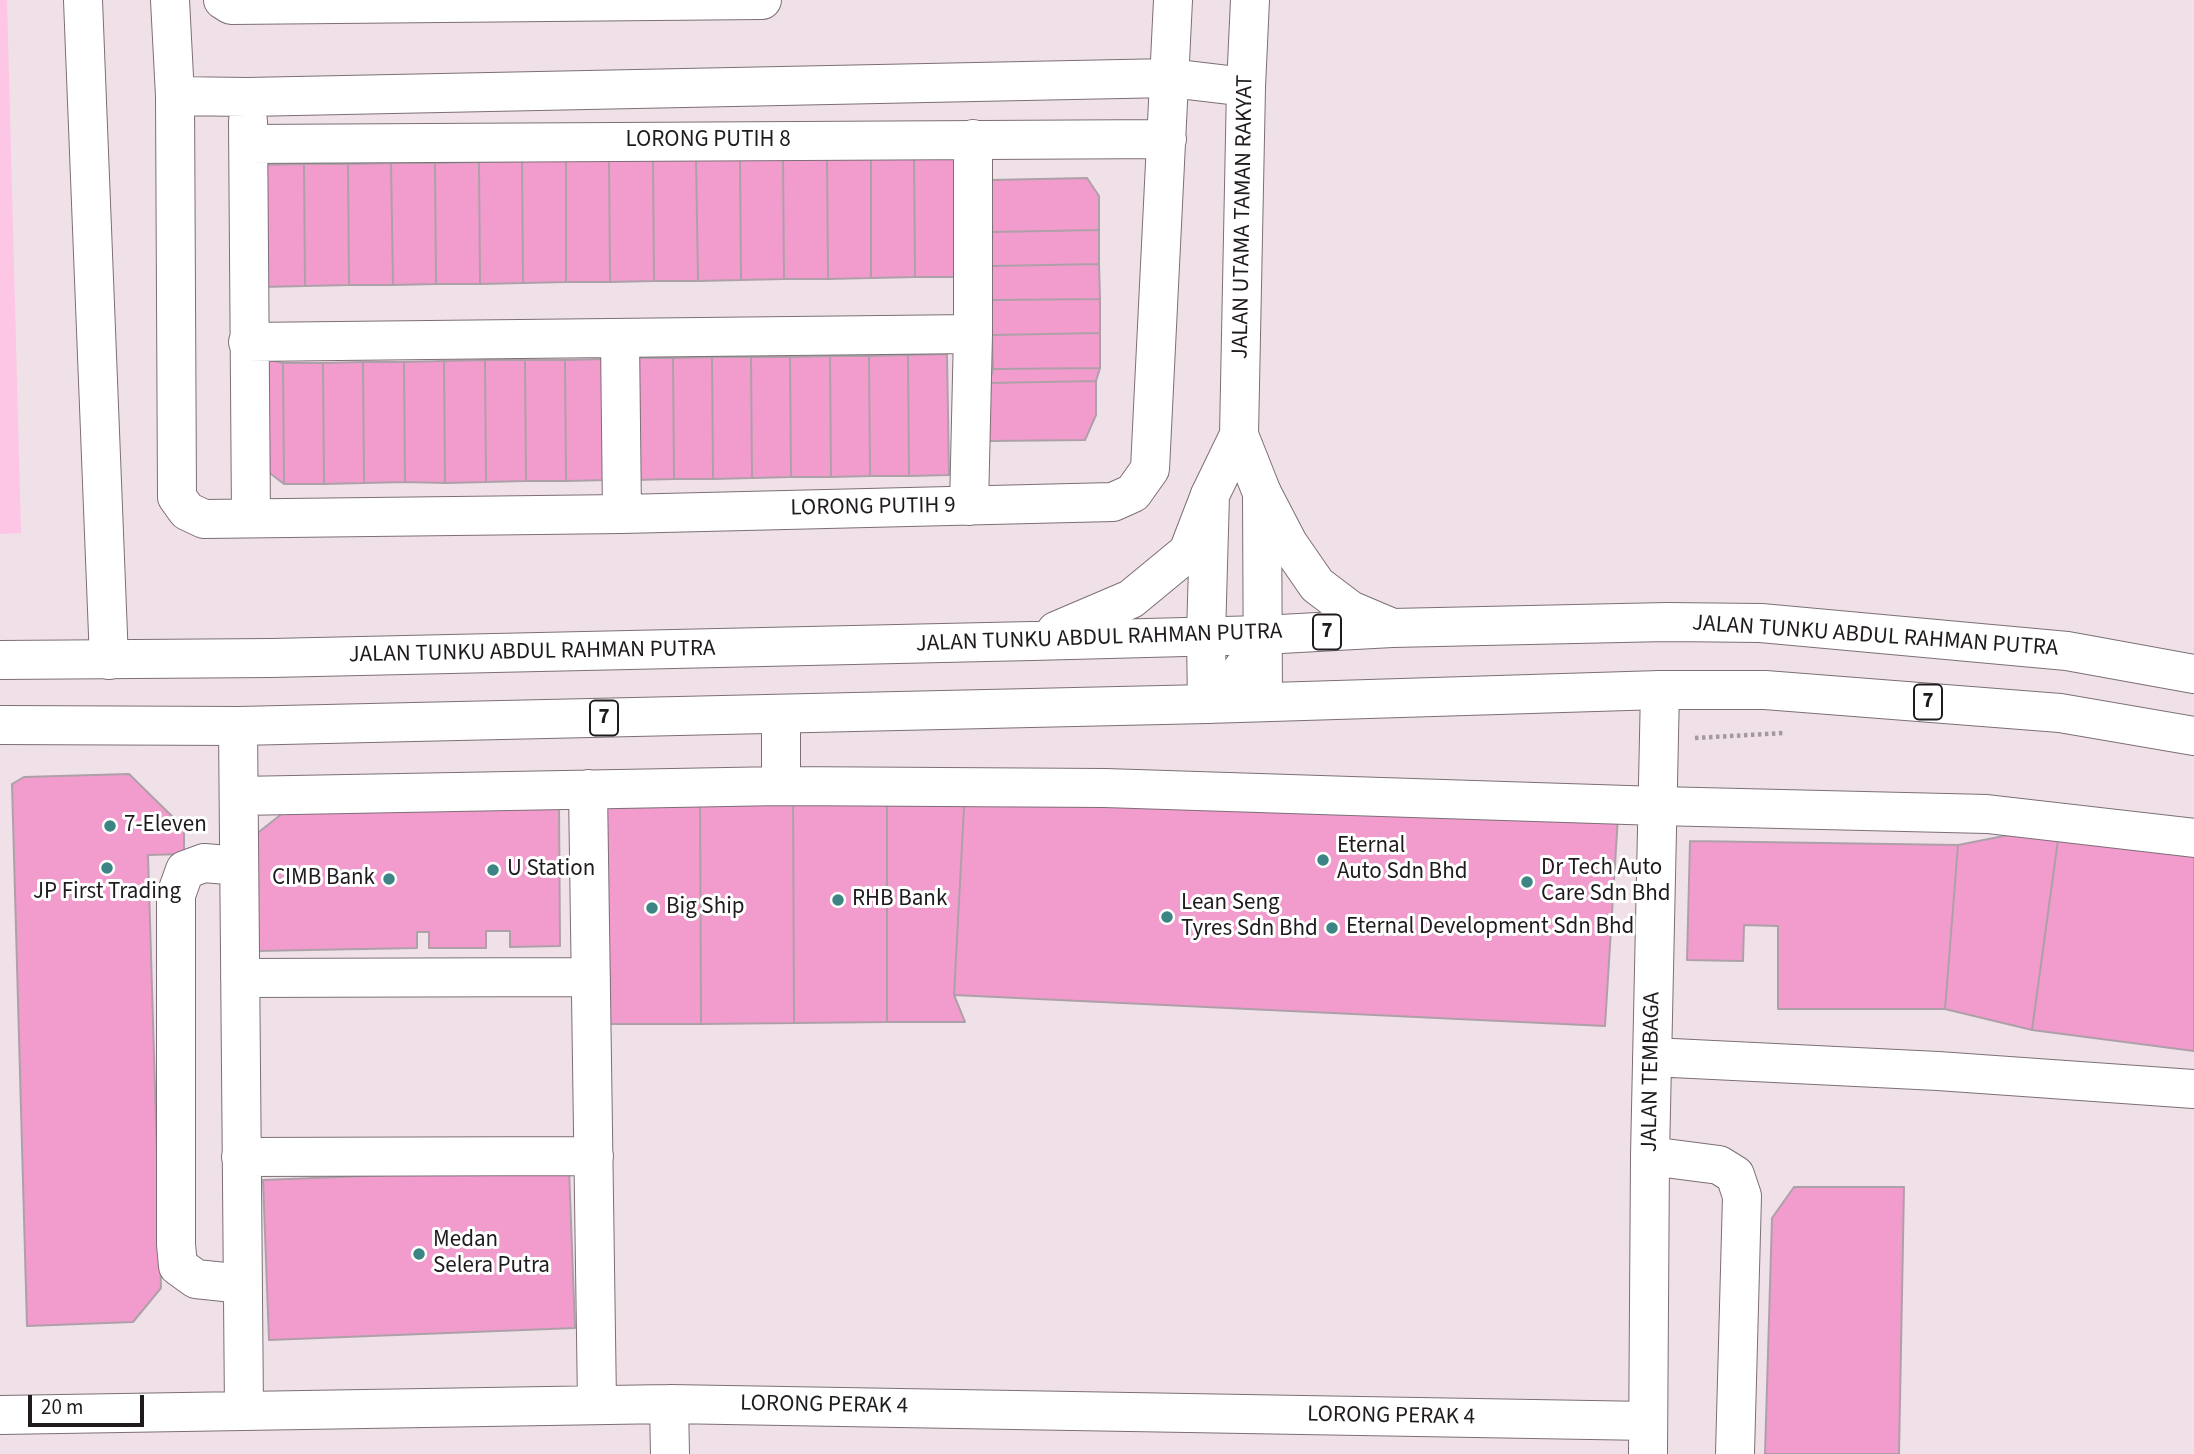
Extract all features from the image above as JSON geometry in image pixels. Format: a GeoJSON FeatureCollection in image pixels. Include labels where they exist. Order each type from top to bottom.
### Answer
{"type":"FeatureCollection","features":[{"type":"Feature","properties":{"kind":"street"},"geometry":{"type":"LineString","coordinates":[[83,0],[109,660]]}},
{"type":"Feature","properties":{"kind":"street"},"geometry":{"type":"LineString","coordinates":[[170,0],[176,96],[247,97],[1170,78],[1246,87]]}},
{"type":"Feature","properties":{"kind":"street"},"geometry":{"type":"LineString","coordinates":[[223,0],[232,5],[762,0]]}},
{"type":"Feature","properties":{"kind":"street","name":"LORONG PUTIH 9"},"geometry":{"type":"LineString","coordinates":[[176,96],[177,497],[187,511],[204,519],[622,514],[1113,502],[1133,493],[1150,469],[1173,0]]}},
{"type":"Feature","properties":{"kind":"street","name":"JALAN UTAMA TAMAN RAKYAT"},"geometry":{"type":"LineString","coordinates":[[1250,0],[1239,435],[1262,493],[1263,702]]}},
{"type":"Feature","properties":{"kind":"street"},"geometry":{"type":"LineString","coordinates":[[247,97],[251,517]]}},
{"type":"Feature","properties":{"kind":"street"},"geometry":{"type":"LineString","coordinates":[[969,506],[973,334],[973,139]]}},
{"type":"Feature","properties":{"kind":"street","name":"LORONG PUTIH 8"},"geometry":{"type":"LineString","coordinates":[[248,144],[1167,139]]}},
{"type":"Feature","properties":{"kind":"street"},"geometry":{"type":"LineString","coordinates":[[248,342],[973,334]]}},
{"type":"Feature","properties":{"kind":"street"},"geometry":{"type":"LineString","coordinates":[[620,338],[622,514]]}},
{"type":"Feature","properties":{"kind":"street","name":"JALAN UTAMA TAMAN RAKYAT"},"geometry":{"type":"LineString","coordinates":[[1207,704],[1210,495],[1239,435]]}},
{"type":"Feature","properties":{"kind":"street"},"geometry":{"type":"LineString","coordinates":[[1262,493],[1288,543],[1317,585],[1350,610],[1392,628]]}},
{"type":"Feature","properties":{"kind":"street"},"geometry":{"type":"LineString","coordinates":[[1032,642],[1131,599],[1188,552],[1210,495]]}},
{"type":"Feature","properties":{"kind":"street","name":"JALAN TUNKU ABDUL RAHMAN PUTRA"},"geometry":{"type":"LineString","coordinates":[[0,660],[299,658],[1032,642],[1392,628],[1667,622],[1761,624],[2067,651],[2194,674]]}},
{"type":"Feature","properties":{"kind":"street"},"geometry":{"type":"LineString","coordinates":[[1207,704],[1238,675],[1251,658],[1262,635]]}},
{"type":"Feature","properties":{"kind":"street","name":"7"},"geometry":{"type":"LineString","coordinates":[[0,725],[238,726],[1207,704],[1660,690],[1765,690],[2060,713],[2194,736]]}},
{"type":"Feature","properties":{"kind":"street","name":"JALAN TEMBAGA"},"geometry":{"type":"LineString","coordinates":[[1648,1438],[1650,1156],[1660,690]]}},
{"type":"Feature","properties":{"kind":"street"},"geometry":{"type":"LineString","coordinates":[[781,714],[781,786]]}},
{"type":"Feature","properties":{"kind":"street"},"geometry":{"type":"LineString","coordinates":[[238,726],[244,1411]]}},
{"type":"Feature","properties":{"kind":"street"},"geometry":{"type":"LineString","coordinates":[[239,796],[781,786],[1105,788],[1658,807],[1987,814],[2194,838]]}},
{"type":"Feature","properties":{"kind":"street"},"geometry":{"type":"LineString","coordinates":[[588,789],[597,1404]]}},
{"type":"Feature","properties":{"kind":"street"},"geometry":{"type":"LineString","coordinates":[[239,866],[204,863],[185,870],[176,895],[176,1230],[178,1266],[196,1279],[243,1284]]}},
{"type":"Feature","properties":{"kind":"street"},"geometry":{"type":"LineString","coordinates":[[240,978],[591,977]]}},
{"type":"Feature","properties":{"kind":"street"},"geometry":{"type":"LineString","coordinates":[[1652,1057],[1938,1070],[2194,1089]]}},
{"type":"Feature","properties":{"kind":"street"},"geometry":{"type":"LineString","coordinates":[[242,1157],[594,1156]]}},
{"type":"Feature","properties":{"kind":"street"},"geometry":{"type":"LineString","coordinates":[[1650,1156],[1719,1165],[1735,1175],[1742,1196],[1735,1454]]}},
{"type":"Feature","properties":{"kind":"street"},"geometry":{"type":"LineString","coordinates":[[669,1404],[670,1454]]}},
{"type":"Feature","properties":{"kind":"street","name":"LORONG PERAK 4"},"geometry":{"type":"LineString","coordinates":[[0,1415],[669,1404],[1648,1438]]}},
{"type":"Feature","properties":{"kind":"shaded area"},"geometry":{"type":"Polygon","coordinates":[[[0,0],[7,0],[21,533],[0,534],[0,0]]]}},
{"type":"Feature","properties":{"kind":"building"},"geometry":{"type":"Polygon","coordinates":[[[958,155],[959,277],[915,277],[914,156],[958,155]]]}},
{"type":"Feature","properties":{"kind":"building"},"geometry":{"type":"Polygon","coordinates":[[[914,156],[915,277],[871,278],[871,157],[914,156]]]}},
{"type":"Feature","properties":{"kind":"building"},"geometry":{"type":"Polygon","coordinates":[[[871,157],[871,278],[828,279],[827,158],[871,157]]]}},
{"type":"Feature","properties":{"kind":"building"},"geometry":{"type":"Polygon","coordinates":[[[740,158],[783,158],[784,279],[741,280],[740,158]]]}},
{"type":"Feature","properties":{"kind":"building"},"geometry":{"type":"Polygon","coordinates":[[[740,158],[741,280],[698,281],[696,159],[740,158]]]}},
{"type":"Feature","properties":{"kind":"building"},"geometry":{"type":"Polygon","coordinates":[[[783,158],[827,158],[828,279],[784,279],[783,158]]]}},
{"type":"Feature","properties":{"kind":"building"},"geometry":{"type":"Polygon","coordinates":[[[696,159],[698,281],[654,281],[653,160],[696,159]]]}},
{"type":"Feature","properties":{"kind":"building"},"geometry":{"type":"Polygon","coordinates":[[[609,160],[653,160],[654,281],[610,282],[609,160]]]}},
{"type":"Feature","properties":{"kind":"building"},"geometry":{"type":"Polygon","coordinates":[[[609,160],[610,282],[566,282],[566,161],[609,160]]]}},
{"type":"Feature","properties":{"kind":"building"},"geometry":{"type":"Polygon","coordinates":[[[522,161],[566,161],[566,282],[523,283],[522,161]]]}},
{"type":"Feature","properties":{"kind":"building"},"geometry":{"type":"Polygon","coordinates":[[[522,161],[523,283],[480,284],[479,162],[522,161]]]}},
{"type":"Feature","properties":{"kind":"building"},"geometry":{"type":"Polygon","coordinates":[[[479,162],[480,284],[436,284],[435,163],[479,162]]]}},
{"type":"Feature","properties":{"kind":"building"},"geometry":{"type":"Polygon","coordinates":[[[391,163],[435,163],[436,284],[393,285],[391,163]]]}},
{"type":"Feature","properties":{"kind":"building"},"geometry":{"type":"Polygon","coordinates":[[[391,163],[393,285],[349,285],[348,164],[391,163]]]}},
{"type":"Feature","properties":{"kind":"building"},"geometry":{"type":"Polygon","coordinates":[[[304,164],[348,164],[349,285],[305,286],[304,164]]]}},
{"type":"Feature","properties":{"kind":"building"},"geometry":{"type":"Polygon","coordinates":[[[304,164],[305,286],[261,287],[261,165],[304,164]]]}},
{"type":"Feature","properties":{"kind":"building"},"geometry":{"type":"Polygon","coordinates":[[[1087,178],[1099,196],[1099,230],[991,232],[991,180],[1087,178]]]}},
{"type":"Feature","properties":{"kind":"building"},"geometry":{"type":"Polygon","coordinates":[[[1099,230],[1099,264],[992,266],[991,232],[1099,230]]]}},
{"type":"Feature","properties":{"kind":"building"},"geometry":{"type":"Polygon","coordinates":[[[1099,264],[1100,299],[992,300],[992,266],[1099,264]]]}},
{"type":"Feature","properties":{"kind":"building"},"geometry":{"type":"Polygon","coordinates":[[[1100,299],[1100,333],[992,335],[992,300],[1100,299]]]}},
{"type":"Feature","properties":{"kind":"building"},"geometry":{"type":"Polygon","coordinates":[[[1100,333],[1100,368],[993,369],[992,335],[1100,333]]]}},
{"type":"Feature","properties":{"kind":"building"},"geometry":{"type":"Polygon","coordinates":[[[947,354],[949,475],[909,476],[908,355],[947,354]]]}},
{"type":"Feature","properties":{"kind":"building"},"geometry":{"type":"Polygon","coordinates":[[[908,355],[909,476],[870,476],[869,356],[908,355]]]}},
{"type":"Feature","properties":{"kind":"building"},"geometry":{"type":"Polygon","coordinates":[[[830,356],[869,356],[870,476],[831,477],[830,356]]]}},
{"type":"Feature","properties":{"kind":"building"},"geometry":{"type":"Polygon","coordinates":[[[830,356],[831,477],[791,477],[790,357],[830,356]]]}},
{"type":"Feature","properties":{"kind":"building"},"geometry":{"type":"Polygon","coordinates":[[[712,357],[751,357],[752,478],[713,479],[712,357]]]}},
{"type":"Feature","properties":{"kind":"building"},"geometry":{"type":"Polygon","coordinates":[[[712,357],[713,479],[674,479],[673,358],[712,357]]]}},
{"type":"Feature","properties":{"kind":"building"},"geometry":{"type":"Polygon","coordinates":[[[751,357],[790,357],[791,477],[752,478],[751,357]]]}},
{"type":"Feature","properties":{"kind":"building"},"geometry":{"type":"Polygon","coordinates":[[[633,358],[673,358],[674,479],[635,480],[633,358]]]}},
{"type":"Feature","properties":{"kind":"building"},"geometry":{"type":"Polygon","coordinates":[[[263,359],[283,363],[284,484],[262,467],[263,359]]]}},
{"type":"Feature","properties":{"kind":"building"},"geometry":{"type":"Polygon","coordinates":[[[606,359],[607,480],[566,481],[565,360],[606,359]]]}},
{"type":"Feature","properties":{"kind":"building"},"geometry":{"type":"Polygon","coordinates":[[[485,360],[486,482],[445,483],[444,361],[485,360]]]}},
{"type":"Feature","properties":{"kind":"building"},"geometry":{"type":"Polygon","coordinates":[[[485,360],[525,360],[526,481],[486,482],[485,360]]]}},
{"type":"Feature","properties":{"kind":"building"},"geometry":{"type":"Polygon","coordinates":[[[525,360],[565,360],[566,481],[526,481],[525,360]]]}},
{"type":"Feature","properties":{"kind":"building"},"geometry":{"type":"Polygon","coordinates":[[[444,361],[445,483],[405,482],[404,362],[444,361]]]}},
{"type":"Feature","properties":{"kind":"building"},"geometry":{"type":"Polygon","coordinates":[[[363,362],[364,483],[324,484],[323,363],[363,362]]]}},
{"type":"Feature","properties":{"kind":"building"},"geometry":{"type":"Polygon","coordinates":[[[363,362],[404,362],[405,482],[364,483],[363,362]]]}},
{"type":"Feature","properties":{"kind":"building"},"geometry":{"type":"Polygon","coordinates":[[[283,363],[323,363],[324,484],[284,484],[283,363]]]}},
{"type":"Feature","properties":{"kind":"building"},"geometry":{"type":"Polygon","coordinates":[[[1100,368],[1096,381],[989,383],[993,369],[1100,368]]]}},
{"type":"Feature","properties":{"kind":"building"},"geometry":{"type":"Polygon","coordinates":[[[1096,381],[1096,415],[1085,440],[989,441],[989,383],[1096,381]]]}},
{"type":"Feature","properties":{"kind":"building"},"geometry":{"type":"Polygon","coordinates":[[[129,774],[184,828],[184,854],[148,855],[161,1288],[133,1322],[27,1326],[12,784],[24,777],[129,774]]]}},
{"type":"Feature","properties":{"kind":"building"},"geometry":{"type":"Polygon","coordinates":[[[965,789],[1618,816],[1605,1026],[954,995],[965,789]]]}},
{"type":"Feature","properties":{"kind":"building"},"geometry":{"type":"Polygon","coordinates":[[[965,789],[954,995],[965,1022],[887,1022],[887,790],[965,789]]]}},
{"type":"Feature","properties":{"kind":"building"},"geometry":{"type":"Polygon","coordinates":[[[793,790],[887,790],[887,1022],[794,1023],[793,790]]]}},
{"type":"Feature","properties":{"kind":"building"},"geometry":{"type":"Polygon","coordinates":[[[793,790],[794,1023],[701,1024],[700,791],[793,790]]]}},
{"type":"Feature","properties":{"kind":"building","name":"Big Ship"},"geometry":{"type":"Polygon","coordinates":[[[700,791],[701,1024],[603,1024],[602,792],[700,791]]]}},
{"type":"Feature","properties":{"kind":"building"},"geometry":{"type":"Polygon","coordinates":[[[559,805],[560,946],[510,947],[510,931],[486,931],[486,948],[429,948],[429,932],[417,932],[417,948],[256,951],[255,835],[288,809],[559,805]]]}},
{"type":"Feature","properties":{"kind":"building"},"geometry":{"type":"Polygon","coordinates":[[[2060,825],[2194,851],[2194,1051],[2032,1030],[2060,825]]]}},
{"type":"Feature","properties":{"kind":"building"},"geometry":{"type":"Polygon","coordinates":[[[2060,825],[2032,1030],[1945,1009],[1958,845],[2060,825]]]}},
{"type":"Feature","properties":{"kind":"building"},"geometry":{"type":"Polygon","coordinates":[[[1690,841],[1958,845],[1945,1009],[1778,1009],[1778,926],[1744,925],[1743,961],[1687,960],[1690,841]]]}},
{"type":"Feature","properties":{"kind":"building","name":"Medan Selera Putra"},"geometry":{"type":"Polygon","coordinates":[[[569,1168],[575,1328],[269,1340],[263,1180],[569,1168]]]}},
{"type":"Feature","properties":{"kind":"building"},"geometry":{"type":"Polygon","coordinates":[[[1794,1187],[1904,1187],[1899,1454],[1765,1454],[1772,1218],[1794,1187]]]}},
{"type":"Feature","properties":{"kind":"place","name":"7-Eleven"},"geometry":{"type":"Point","coordinates":[110,826]}},
{"type":"Feature","properties":{"kind":"place","name":"Eternal Auto Sdn Bhd"},"geometry":{"type":"Point","coordinates":[1323,860]}},
{"type":"Feature","properties":{"kind":"place","name":"JP First Trading"},"geometry":{"type":"Point","coordinates":[107,868]}},
{"type":"Feature","properties":{"kind":"place","name":"U Station"},"geometry":{"type":"Point","coordinates":[493,870]}},
{"type":"Feature","properties":{"kind":"place","name":"CIMB Bank"},"geometry":{"type":"Point","coordinates":[389,879]}},
{"type":"Feature","properties":{"kind":"place","name":"Dr Tech Auto Care Sdn Bhd"},"geometry":{"type":"Point","coordinates":[1527,882]}},
{"type":"Feature","properties":{"kind":"place","name":"RHB Bank"},"geometry":{"type":"Point","coordinates":[838,900]}},
{"type":"Feature","properties":{"kind":"place","name":"Big Ship"},"geometry":{"type":"Point","coordinates":[652,908]}},
{"type":"Feature","properties":{"kind":"place","name":"Lean Seng Tyres Sdn Bhd"},"geometry":{"type":"Point","coordinates":[1167,917]}},
{"type":"Feature","properties":{"kind":"place","name":"Eternal Development Sdn Bhd"},"geometry":{"type":"Point","coordinates":[1332,928]}},
{"type":"Feature","properties":{"kind":"place","name":"Medan Selera Putra"},"geometry":{"type":"Point","coordinates":[419,1254]}}]}
